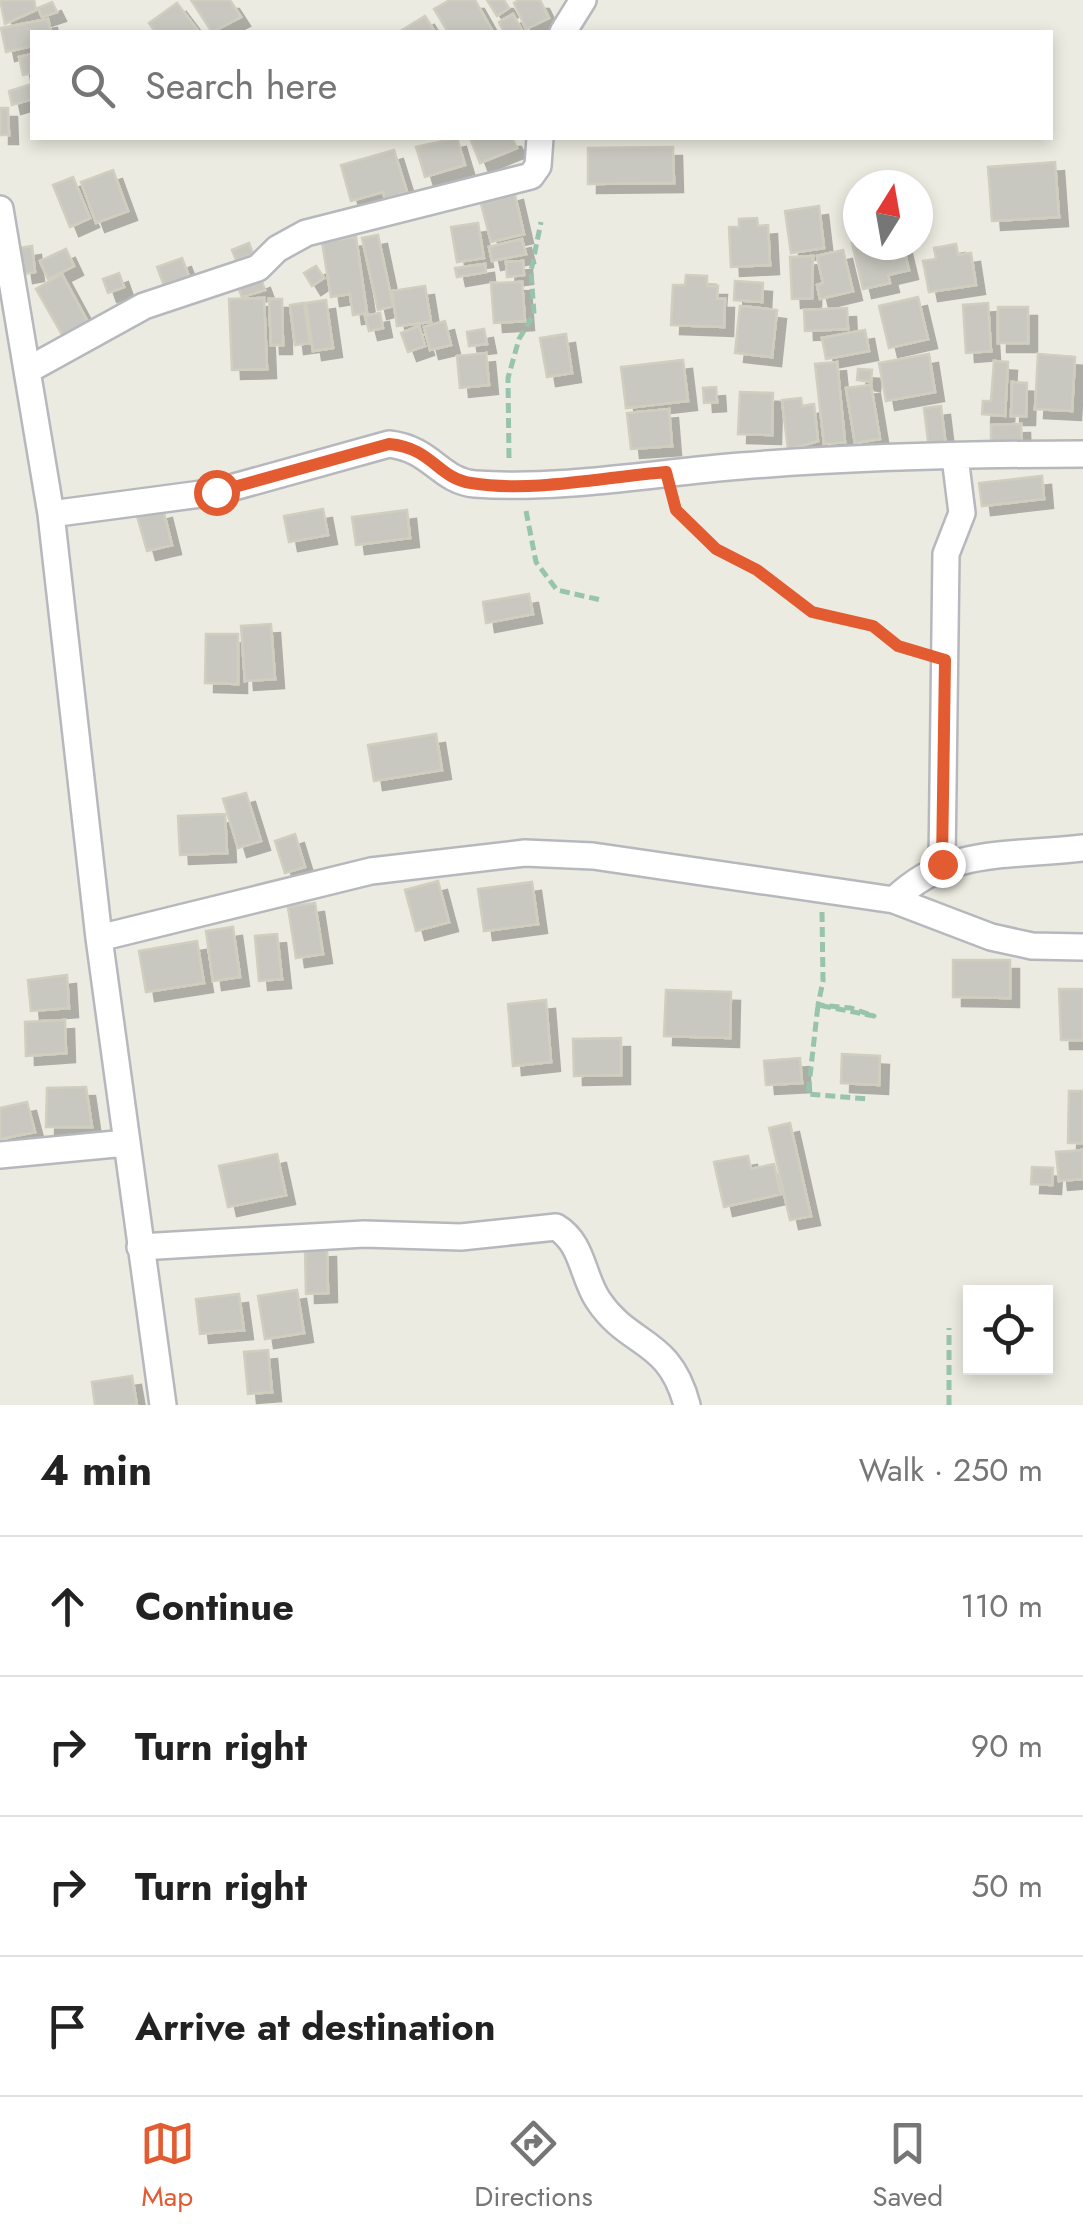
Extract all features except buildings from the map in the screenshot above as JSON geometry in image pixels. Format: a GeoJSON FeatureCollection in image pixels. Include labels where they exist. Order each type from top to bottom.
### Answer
{"type":"FeatureCollection","features":[{"type":"Feature","properties":{"kind":"street"},"geometry":{"type":"LineString","coordinates":[[564,30],[583,0]]}},
{"type":"Feature","properties":{"kind":"street"},"geometry":{"type":"LineString","coordinates":[[28,370],[144,306],[258,268],[277,249],[306,233],[531,176],[538,166],[540,140]]}},
{"type":"Feature","properties":{"kind":"street"},"geometry":{"type":"LineString","coordinates":[[0,210],[52,514],[99,938],[163,1405]]}},
{"type":"Feature","properties":{"kind":"street"},"geometry":{"type":"LineString","coordinates":[[52,514],[216,492],[389,444],[414,446],[456,480],[521,484],[793,462],[1083,454]]}},
{"type":"Feature","properties":{"kind":"street"},"geometry":{"type":"LineString","coordinates":[[942,864],[946,554],[962,513],[955,457]]}},
{"type":"Feature","properties":{"kind":"street"},"geometry":{"type":"LineString","coordinates":[[894,900],[918,876],[942,864],[1083,848]]}},
{"type":"Feature","properties":{"kind":"street"},"geometry":{"type":"LineString","coordinates":[[99,938],[371,871],[465,857],[593,856],[894,900],[991,937],[1032,946],[1083,947]]}},
{"type":"Feature","properties":{"kind":"street"},"geometry":{"type":"LineString","coordinates":[[0,1155],[126,1143]]}},
{"type":"Feature","properties":{"kind":"street"},"geometry":{"type":"LineString","coordinates":[[140,1248],[364,1234],[461,1237],[556,1227],[574,1243],[596,1298],[611,1317],[662,1352],[676,1371],[687,1405]]}},
{"type":"Feature","properties":{"kind":"path"},"geometry":{"type":"LineString","coordinates":[[542,222],[531,271],[534,314],[519,339],[508,378],[510,465],[521,484],[536,562],[557,590],[601,600]]}},
{"type":"Feature","properties":{"kind":"path"},"geometry":{"type":"LineString","coordinates":[[666,472],[676,510],[716,549],[757,570],[812,612],[873,626],[898,646],[945,660]]}},
{"type":"Feature","properties":{"kind":"path"},"geometry":{"type":"LineString","coordinates":[[821,889],[822,981],[808,1094],[868,1099]]}},
{"type":"Feature","properties":{"kind":"path"},"geometry":{"type":"LineString","coordinates":[[818,1006],[852,1008],[874,1016],[855,1013],[818,1006]]}},
{"type":"Feature","properties":{"kind":"path"},"geometry":{"type":"LineString","coordinates":[[949,1328],[949,1405]]}},
{"type":"Feature","properties":{"kind":"route"},"geometry":{"type":"LineString","coordinates":[[216,492],[303,471],[389,444],[414,446],[456,480],[472,484],[521,484],[666,472],[676,510],[716,549],[757,570],[812,612],[873,626],[898,646],[945,660],[942,864]]}}]}
